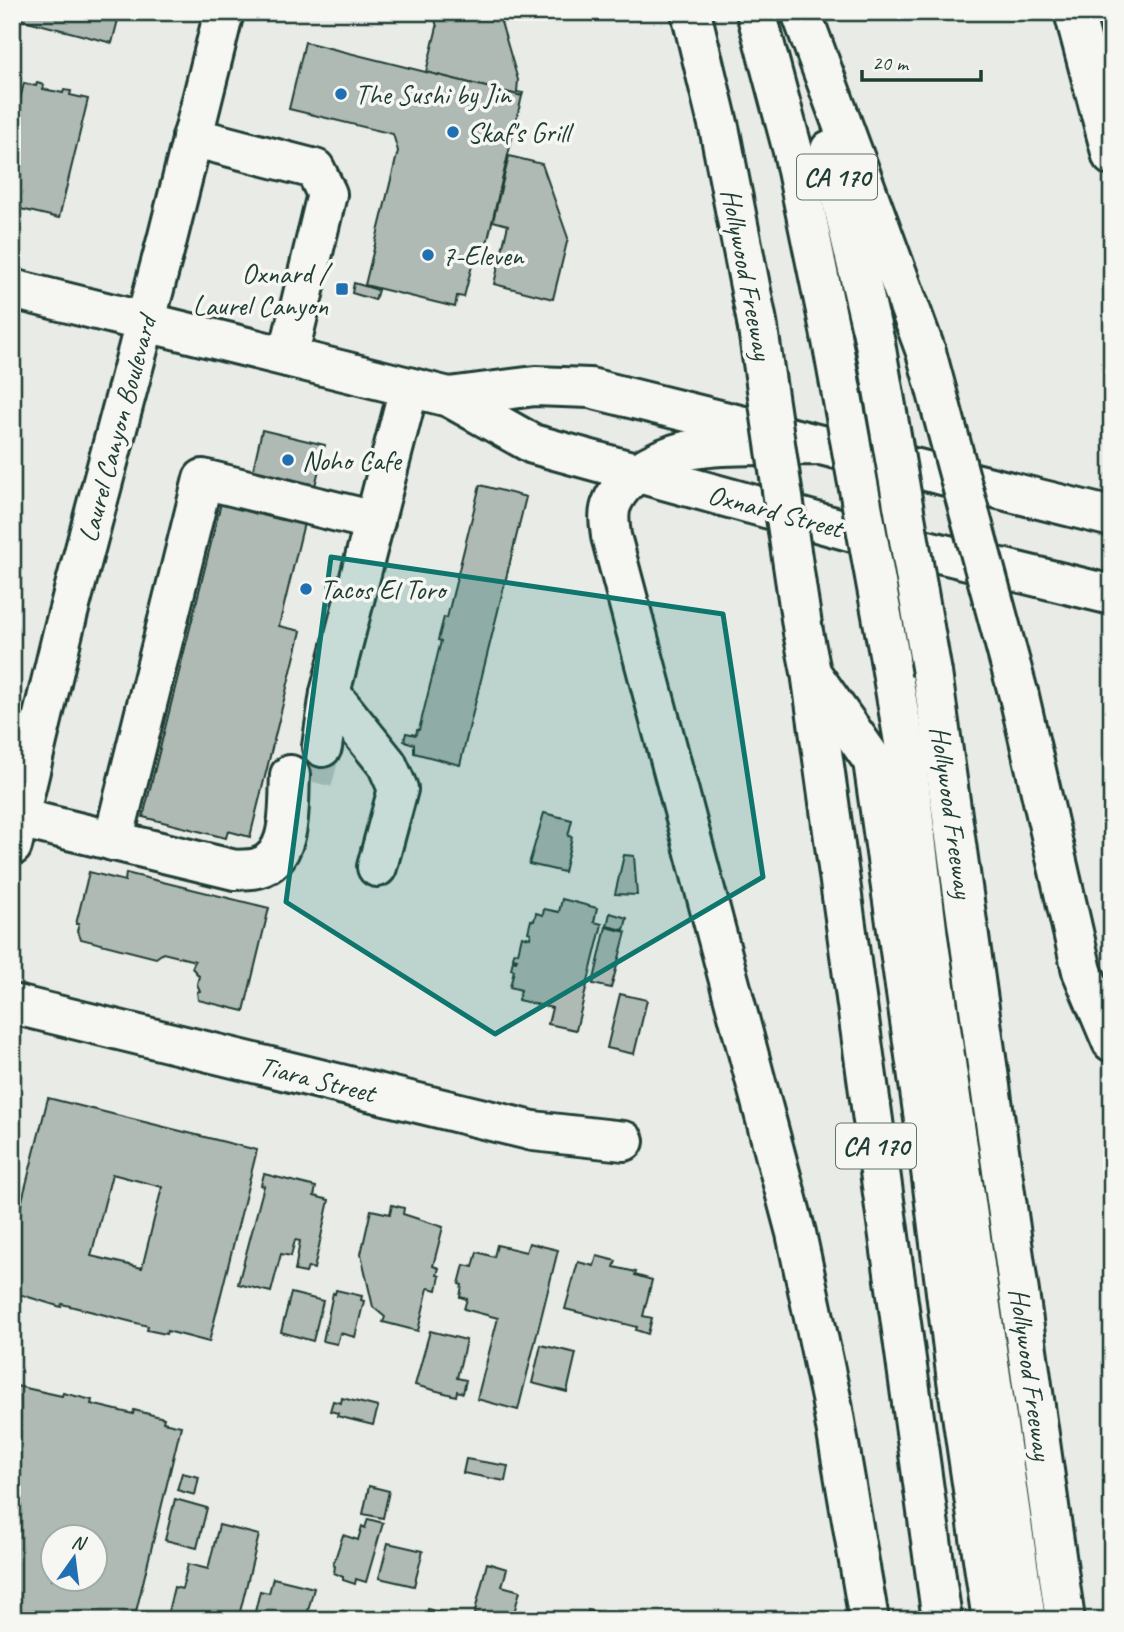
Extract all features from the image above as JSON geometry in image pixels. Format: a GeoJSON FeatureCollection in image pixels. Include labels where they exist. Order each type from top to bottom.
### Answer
{"type":"FeatureCollection","features":[{"type":"Feature","properties":{"kind":"main road","name":"Laurel Canyon Boulevard"},"geometry":{"type":"LineString","coordinates":[[17,814],[224,12]]}},
{"type":"Feature","properties":{"kind":"main road","name":"Hollywood Freeway"},"geometry":{"type":"LineString","coordinates":[[691,12],[720,132],[757,322],[811,672],[942,1620]]}},
{"type":"Feature","properties":{"kind":"main road"},"geometry":{"type":"LineString","coordinates":[[756,12],[793,151],[831,335],[906,754],[928,937],[1026,1620]]}},
{"type":"Feature","properties":{"kind":"main road"},"geometry":{"type":"LineString","coordinates":[[800,12],[926,352],[1019,696],[1082,971],[1112,1042]]}},
{"type":"Feature","properties":{"kind":"main road","name":"Hollywood Freeway"},"geometry":{"type":"LineString","coordinates":[[800,12],[874,343],[895,450],[932,673],[1065,1620]]}},
{"type":"Feature","properties":{"kind":"main road"},"geometry":{"type":"LineString","coordinates":[[1074,12],[1112,156]]}},
{"type":"Feature","properties":{"kind":"main road"},"geometry":{"type":"LineString","coordinates":[[192,137],[315,169],[327,194],[288,357]]}},
{"type":"Feature","properties":{"kind":"main road","name":"Oxnard Street"},"geometry":{"type":"LineString","coordinates":[[12,289],[449,397],[533,444],[853,532],[1112,595]]}},
{"type":"Feature","properties":{"kind":"main road","name":"Oxnard Street"},"geometry":{"type":"LineString","coordinates":[[449,397],[536,386],[590,388],[1112,517]]}},
{"type":"Feature","properties":{"kind":"main road"},"geometry":{"type":"LineString","coordinates":[[17,814],[113,841],[235,870],[260,867],[281,851],[306,761],[330,694],[409,388]]}},
{"type":"Feature","properties":{"kind":"main road"},"geometry":{"type":"LineString","coordinates":[[821,445],[701,448],[673,455],[637,473],[612,503],[609,517],[611,536],[796,1233],[831,1398],[869,1620]]}},
{"type":"Feature","properties":{"kind":"main road"},"geometry":{"type":"LineString","coordinates":[[113,841],[203,479],[375,522]]}},
{"type":"Feature","properties":{"kind":"main road"},"geometry":{"type":"LineString","coordinates":[[811,672],[873,761],[992,1620]]}},
{"type":"Feature","properties":{"kind":"main road"},"geometry":{"type":"LineString","coordinates":[[330,694],[387,764],[398,789],[377,867]]}},
{"type":"Feature","properties":{"kind":"main road","name":"Tiara Street"},"geometry":{"type":"LineString","coordinates":[[12,1004],[534,1131],[624,1141]]}},
{"type":"Feature","properties":{"kind":"highlighted area"},"geometry":{"type":"Polygon","coordinates":[[[331,557],[723,614],[763,877],[495,1034],[286,902],[331,557]]]}},
{"type":"Feature","properties":{"kind":"building"},"geometry":{"type":"Polygon","coordinates":[[[12,12],[120,12],[112,43],[12,17],[12,12]]]}},
{"type":"Feature","properties":{"kind":"building"},"geometry":{"type":"Polygon","coordinates":[[[433,12],[498,12],[518,80],[517,92],[523,93],[522,96],[426,72],[437,27],[433,12]]]}},
{"type":"Feature","properties":{"kind":"building"},"geometry":{"type":"Polygon","coordinates":[[[305,42],[522,96],[484,256],[475,254],[464,297],[457,296],[455,307],[365,285],[398,151],[393,134],[289,109],[305,42]]]}},
{"type":"Feature","properties":{"kind":"building"},"geometry":{"type":"Polygon","coordinates":[[[24,83],[36,86],[37,83],[44,85],[43,89],[63,93],[64,90],[71,91],[70,95],[88,99],[59,218],[12,207],[12,132],[24,83]]]}},
{"type":"Feature","properties":{"kind":"building"},"geometry":{"type":"Polygon","coordinates":[[[509,156],[542,164],[568,238],[553,299],[494,284],[508,225],[493,221],[509,156]]]}},
{"type":"Feature","properties":{"kind":"building"},"geometry":{"type":"Polygon","coordinates":[[[354,283],[378,290],[375,300],[352,293],[354,283]]]}},
{"type":"Feature","properties":{"kind":"building","name":"Noho Cafe"},"geometry":{"type":"Polygon","coordinates":[[[262,430],[325,445],[314,490],[252,474],[262,430]]]}},
{"type":"Feature","properties":{"kind":"building"},"geometry":{"type":"Polygon","coordinates":[[[480,485],[526,497],[460,765],[414,753],[414,744],[404,741],[406,733],[416,735],[419,730],[441,641],[438,640],[444,617],[447,618],[480,485]]]}},
{"type":"Feature","properties":{"kind":"building"},"geometry":{"type":"Polygon","coordinates":[[[221,503],[304,523],[279,626],[301,631],[250,837],[228,831],[226,838],[143,817],[221,503]]]}},
{"type":"Feature","properties":{"kind":"building"},"geometry":{"type":"Polygon","coordinates":[[[544,813],[572,820],[568,836],[572,837],[564,872],[529,864],[544,813]]]}},
{"type":"Feature","properties":{"kind":"building"},"geometry":{"type":"Polygon","coordinates":[[[624,855],[634,856],[637,895],[615,894],[624,855]]]}},
{"type":"Feature","properties":{"kind":"building"},"geometry":{"type":"Polygon","coordinates":[[[89,872],[125,881],[126,873],[269,908],[244,1011],[198,1000],[199,976],[192,968],[195,961],[163,953],[156,958],[81,939],[77,931],[79,924],[76,924],[89,872]]]}},
{"type":"Feature","properties":{"kind":"building"},"geometry":{"type":"Polygon","coordinates":[[[562,899],[597,908],[594,922],[602,924],[576,1030],[548,1024],[552,1008],[518,1000],[521,990],[510,987],[513,960],[517,959],[513,958],[514,952],[518,953],[522,936],[530,938],[531,933],[528,932],[531,920],[534,921],[536,913],[543,915],[544,909],[559,912],[562,899]]]}},
{"type":"Feature","properties":{"kind":"building"},"geometry":{"type":"Polygon","coordinates":[[[610,913],[627,918],[624,930],[607,926],[610,913]]]}},
{"type":"Feature","properties":{"kind":"building"},"geometry":{"type":"Polygon","coordinates":[[[606,927],[626,932],[611,988],[593,984],[606,927]]]}},
{"type":"Feature","properties":{"kind":"building"},"geometry":{"type":"Polygon","coordinates":[[[620,994],[647,1000],[634,1054],[607,1048],[620,994]]]}},
{"type":"Feature","properties":{"kind":"building"},"geometry":{"type":"Polygon","coordinates":[[[48,1098],[257,1150],[209,1342],[167,1331],[166,1334],[147,1330],[148,1326],[62,1304],[61,1307],[12,1292],[12,1253],[15,1244],[12,1244],[48,1098]],[[112,1174],[91,1256],[142,1268],[162,1187],[112,1174]]]}},
{"type":"Feature","properties":{"kind":"building"},"geometry":{"type":"Polygon","coordinates":[[[264,1174],[316,1187],[314,1196],[329,1200],[314,1269],[308,1267],[306,1273],[295,1271],[300,1241],[295,1240],[291,1256],[281,1254],[271,1292],[238,1284],[264,1186],[261,1185],[264,1174]]]}},
{"type":"Feature","properties":{"kind":"building"},"geometry":{"type":"Polygon","coordinates":[[[392,1205],[404,1208],[403,1214],[443,1227],[433,1266],[439,1268],[437,1290],[428,1288],[418,1331],[383,1322],[385,1317],[373,1307],[361,1254],[371,1210],[390,1214],[392,1205]]]}},
{"type":"Feature","properties":{"kind":"building"},"geometry":{"type":"Polygon","coordinates":[[[529,1243],[558,1250],[518,1410],[477,1399],[498,1318],[464,1309],[467,1299],[460,1297],[462,1285],[459,1284],[464,1265],[473,1267],[477,1252],[494,1257],[497,1245],[526,1252],[529,1243]]]}},
{"type":"Feature","properties":{"kind":"building"},"geometry":{"type":"Polygon","coordinates":[[[597,1256],[616,1261],[614,1267],[636,1272],[635,1275],[652,1280],[643,1316],[652,1318],[648,1334],[636,1330],[637,1327],[565,1309],[578,1262],[594,1266],[597,1256]]]}},
{"type":"Feature","properties":{"kind":"building"},"geometry":{"type":"Polygon","coordinates":[[[336,1290],[362,1296],[361,1300],[364,1301],[355,1337],[340,1333],[337,1344],[323,1341],[333,1293],[335,1294],[336,1290]]]}},
{"type":"Feature","properties":{"kind":"building"},"geometry":{"type":"Polygon","coordinates":[[[291,1293],[323,1301],[313,1341],[281,1332],[291,1293]]]}},
{"type":"Feature","properties":{"kind":"building"},"geometry":{"type":"Polygon","coordinates":[[[430,1331],[466,1340],[457,1378],[466,1380],[463,1393],[457,1391],[456,1396],[415,1385],[430,1331]]]}},
{"type":"Feature","properties":{"kind":"building"},"geometry":{"type":"Polygon","coordinates":[[[541,1345],[576,1353],[567,1392],[532,1383],[541,1345]]]}},
{"type":"Feature","properties":{"kind":"building"},"geometry":{"type":"Polygon","coordinates":[[[12,1385],[62,1396],[63,1393],[92,1400],[91,1404],[133,1414],[134,1410],[181,1426],[134,1620],[12,1620],[12,1385]]]}},
{"type":"Feature","properties":{"kind":"building"},"geometry":{"type":"Polygon","coordinates":[[[342,1398],[378,1407],[373,1425],[337,1416],[338,1413],[330,1411],[333,1401],[341,1403],[342,1398]]]}},
{"type":"Feature","properties":{"kind":"building"},"geometry":{"type":"Polygon","coordinates":[[[466,1459],[508,1466],[505,1481],[463,1473],[466,1459]]]}},
{"type":"Feature","properties":{"kind":"building"},"geometry":{"type":"Polygon","coordinates":[[[182,1473],[199,1477],[195,1495],[177,1490],[182,1473]]]}},
{"type":"Feature","properties":{"kind":"building"},"geometry":{"type":"Polygon","coordinates":[[[369,1486],[389,1491],[383,1518],[363,1514],[369,1486]]]}},
{"type":"Feature","properties":{"kind":"building"},"geometry":{"type":"Polygon","coordinates":[[[175,1499],[207,1508],[197,1548],[165,1540],[175,1499]]]}},
{"type":"Feature","properties":{"kind":"building"},"geometry":{"type":"Polygon","coordinates":[[[368,1519],[383,1523],[366,1582],[356,1579],[355,1584],[334,1573],[333,1565],[343,1535],[358,1540],[362,1526],[365,1528],[368,1519]]]}},
{"type":"Feature","properties":{"kind":"building"},"geometry":{"type":"Polygon","coordinates":[[[219,1525],[259,1535],[238,1620],[166,1620],[174,1587],[182,1589],[188,1564],[208,1569],[219,1525]]]}},
{"type":"Feature","properties":{"kind":"building"},"geometry":{"type":"Polygon","coordinates":[[[388,1543],[423,1551],[414,1586],[379,1578],[388,1543]]]}},
{"type":"Feature","properties":{"kind":"building"},"geometry":{"type":"Polygon","coordinates":[[[487,1563],[507,1569],[502,1586],[520,1591],[512,1620],[473,1619],[487,1563]]]}},
{"type":"Feature","properties":{"kind":"building"},"geometry":{"type":"Polygon","coordinates":[[[273,1578],[314,1588],[308,1611],[338,1618],[340,1610],[358,1615],[357,1620],[253,1620],[260,1591],[269,1593],[273,1578]]]}},
{"type":"Feature","properties":{"kind":"building"},"geometry":{"type":"Polygon","coordinates":[[[428,1609],[460,1619],[460,1620],[425,1620],[428,1609]]]}},
{"type":"Feature","properties":{"kind":"building"},"geometry":{"type":"Polygon","coordinates":[[[588,1610],[622,1618],[622,1620],[586,1620],[588,1610]]]}},
{"type":"Feature","properties":{"kind":"tunnel"},"geometry":{"type":"LineString","coordinates":[[313,782],[322,747]]}},
{"type":"Feature","properties":{"kind":"place","name":"The Sushi by Jin"},"geometry":{"type":"Point","coordinates":[341,94]}},
{"type":"Feature","properties":{"kind":"place","name":"Skaf's Grill"},"geometry":{"type":"Point","coordinates":[453,132]}},
{"type":"Feature","properties":{"kind":"place","name":"7-Eleven"},"geometry":{"type":"Point","coordinates":[428,255]}},
{"type":"Feature","properties":{"kind":"place","name":"Oxnard / Laurel Canyon"},"geometry":{"type":"Point","coordinates":[342,289]}},
{"type":"Feature","properties":{"kind":"place","name":"Noho Cafe"},"geometry":{"type":"Point","coordinates":[288,460]}},
{"type":"Feature","properties":{"kind":"place","name":"Tacos El Toro"},"geometry":{"type":"Point","coordinates":[306,589]}}]}
